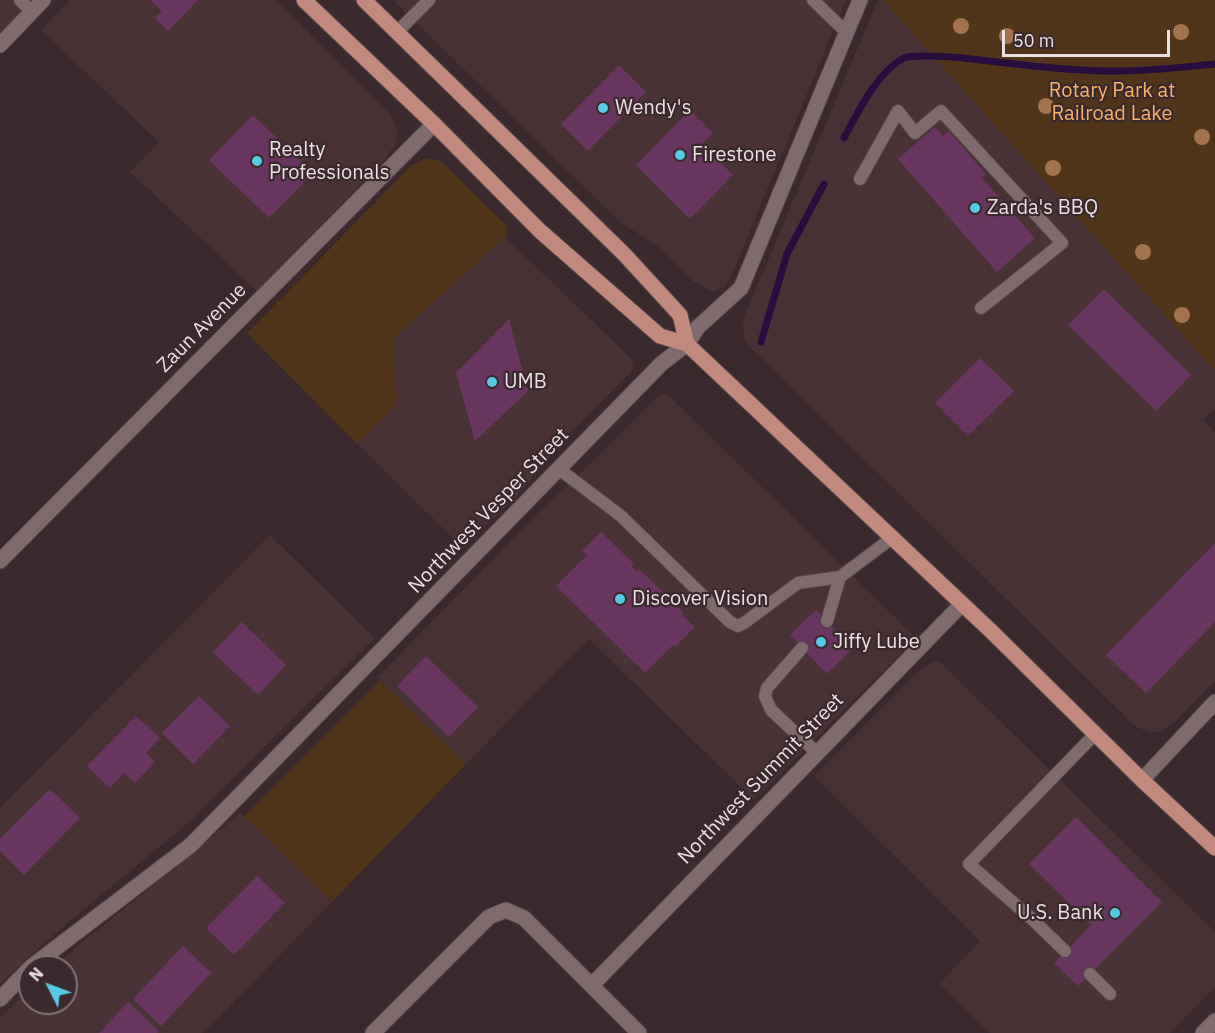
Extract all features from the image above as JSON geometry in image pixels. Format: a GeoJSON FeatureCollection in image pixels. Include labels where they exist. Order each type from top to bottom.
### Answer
{"type":"FeatureCollection","features":[{"type":"Feature","properties":{"kind":"main road"},"geometry":{"type":"LineString","coordinates":[[304,0],[434,124],[540,231],[660,336],[687,344],[962,604],[1215,848]]}},
{"type":"Feature","properties":{"kind":"main road"},"geometry":{"type":"LineString","coordinates":[[364,0],[624,254],[680,315],[687,344]]}},
{"type":"Feature","properties":{"kind":"street"},"geometry":{"type":"LineString","coordinates":[[0,45],[44,0]]}},
{"type":"Feature","properties":{"kind":"street","name":"Northwest Vesper Street"},"geometry":{"type":"LineString","coordinates":[[48,955],[191,845],[666,358],[687,344],[698,327],[741,288],[860,0]]}},
{"type":"Feature","properties":{"kind":"street","name":"Zaun Avenue"},"geometry":{"type":"LineString","coordinates":[[0,561],[434,124]]}},
{"type":"Feature","properties":{"kind":"street","name":"Northwest Summit Street"},"geometry":{"type":"LineString","coordinates":[[591,985],[962,604]]}},
{"type":"Feature","properties":{"kind":"street"},"geometry":{"type":"LineString","coordinates":[[1142,780],[1215,702]]}},
{"type":"Feature","properties":{"kind":"street"},"geometry":{"type":"LineString","coordinates":[[373,1033],[489,917],[506,910],[524,918],[639,1033]]}},
{"type":"Feature","properties":{"kind":"street","name":"Northwest Vesper Street"},"geometry":{"type":"LineString","coordinates":[[0,999],[18,981]]}},
{"type":"Feature","properties":{"kind":"street"},"geometry":{"type":"LineString","coordinates":[[1203,1033],[1215,1021]]}},
{"type":"Feature","properties":{"kind":"lane"},"geometry":{"type":"LineString","coordinates":[[20,0],[32,12]]}},
{"type":"Feature","properties":{"kind":"lane"},"geometry":{"type":"LineString","coordinates":[[397,32],[429,0]]}},
{"type":"Feature","properties":{"kind":"lane"},"geometry":{"type":"LineString","coordinates":[[813,0],[847,33]]}},
{"type":"Feature","properties":{"kind":"lane"},"geometry":{"type":"LineString","coordinates":[[860,179],[898,111],[915,133],[941,111],[1062,243],[981,308]]}},
{"type":"Feature","properties":{"kind":"lane"},"geometry":{"type":"LineString","coordinates":[[560,469],[621,516],[730,622],[738,626],[798,583],[840,577],[892,538]]}},
{"type":"Feature","properties":{"kind":"lane"},"geometry":{"type":"LineString","coordinates":[[827,621],[840,577]]}},
{"type":"Feature","properties":{"kind":"lane"},"geometry":{"type":"LineString","coordinates":[[802,648],[767,688],[765,696],[771,710],[816,752]]}},
{"type":"Feature","properties":{"kind":"lane"},"geometry":{"type":"LineString","coordinates":[[1065,951],[1034,920],[969,864],[1095,734]]}},
{"type":"Feature","properties":{"kind":"lane"},"geometry":{"type":"LineString","coordinates":[[1090,975],[1110,994]]}},
{"type":"Feature","properties":{"kind":"shaded area"},"geometry":{"type":"Polygon","coordinates":[[[0,0],[32,0],[0,33],[0,0]]]}},
{"type":"Feature","properties":{"kind":"shaded area"},"geometry":{"type":"Polygon","coordinates":[[[71,0],[275,0],[388,111],[396,125],[398,134],[396,143],[385,159],[257,291],[130,172],[159,142],[41,30],[71,0]]]}},
{"type":"Feature","properties":{"kind":"shaded area"},"geometry":{"type":"Polygon","coordinates":[[[393,0],[846,0],[730,279],[725,286],[712,292],[691,280],[659,247],[620,222],[393,0]]]}},
{"type":"Feature","properties":{"kind":"shaded area"},"geometry":{"type":"Polygon","coordinates":[[[878,0],[883,0],[1215,370],[1215,409],[1203,420],[1215,432],[1215,681],[1171,725],[1157,732],[1149,732],[1135,726],[745,341],[743,324],[745,315],[878,0]]]}},
{"type":"Feature","properties":{"kind":"shaded area"},"geometry":{"type":"Polygon","coordinates":[[[505,237],[635,362],[630,373],[554,450],[517,496],[463,548],[357,444],[397,404],[393,339],[505,237]]]}},
{"type":"Feature","properties":{"kind":"shaded area"},"geometry":{"type":"Polygon","coordinates":[[[666,393],[912,634],[910,641],[904,650],[754,800],[589,639],[466,764],[378,677],[538,513],[657,397],[666,393]]]}},
{"type":"Feature","properties":{"kind":"shaded area"},"geometry":{"type":"Polygon","coordinates":[[[270,535],[375,638],[187,824],[31,955],[18,955],[18,967],[0,983],[0,808],[270,535]]]}},
{"type":"Feature","properties":{"kind":"shaded area"},"geometry":{"type":"Polygon","coordinates":[[[933,662],[940,662],[1215,932],[1215,987],[1170,1033],[989,1033],[939,984],[980,941],[814,776],[923,667],[933,662]]]}},
{"type":"Feature","properties":{"kind":"shaded area"},"geometry":{"type":"Polygon","coordinates":[[[240,813],[332,902],[203,1033],[0,1033],[0,1018],[18,1001],[18,1015],[78,1015],[78,955],[68,955],[240,813]]]}},
{"type":"Feature","properties":{"kind":"green space","name":"Rotary Park at Railroad Lake"},"geometry":{"type":"Polygon","coordinates":[[[883,0],[1215,0],[1215,371],[883,0]]]}},
{"type":"Feature","properties":{"kind":"green space"},"geometry":{"type":"Polygon","coordinates":[[[426,158],[440,161],[446,166],[505,224],[507,233],[393,339],[397,404],[357,444],[247,333],[411,166],[426,158]]]}},
{"type":"Feature","properties":{"kind":"green space"},"geometry":{"type":"Polygon","coordinates":[[[380,680],[466,764],[332,902],[244,816],[380,680]]]}},
{"type":"Feature","properties":{"kind":"building"},"geometry":{"type":"Polygon","coordinates":[[[150,0],[198,0],[168,31],[155,18],[162,11],[150,0]]]}},
{"type":"Feature","properties":{"kind":"building","name":"Wendy's"},"geometry":{"type":"Polygon","coordinates":[[[619,65],[646,92],[588,151],[561,124],[619,65]]]}},
{"type":"Feature","properties":{"kind":"building","name":"Firestone"},"geometry":{"type":"Polygon","coordinates":[[[690,110],[713,133],[702,144],[733,175],[690,219],[636,165],[690,110]]]}},
{"type":"Feature","properties":{"kind":"building"},"geometry":{"type":"Polygon","coordinates":[[[253,115],[313,173],[269,218],[209,160],[253,115]]]}},
{"type":"Feature","properties":{"kind":"building","name":"Zarda's BBQ"},"geometry":{"type":"Polygon","coordinates":[[[935,127],[943,136],[949,131],[986,174],[982,178],[1035,238],[997,272],[898,159],[935,127]]]}},
{"type":"Feature","properties":{"kind":"building"},"geometry":{"type":"Polygon","coordinates":[[[1104,289],[1191,375],[1156,411],[1068,325],[1104,289]]]}},
{"type":"Feature","properties":{"kind":"building","name":"UMB"},"geometry":{"type":"Polygon","coordinates":[[[509,319],[528,391],[475,441],[456,373],[509,319]]]}},
{"type":"Feature","properties":{"kind":"building"},"geometry":{"type":"Polygon","coordinates":[[[980,358],[1014,391],[968,436],[935,403],[980,358]]]}},
{"type":"Feature","properties":{"kind":"building","name":"Discover Vision"},"geometry":{"type":"Polygon","coordinates":[[[601,532],[634,564],[632,567],[637,571],[639,569],[695,627],[645,673],[556,586],[587,555],[582,551],[601,532]]]}},
{"type":"Feature","properties":{"kind":"building"},"geometry":{"type":"Polygon","coordinates":[[[1215,543],[1215,622],[1146,693],[1106,655],[1215,543]]]}},
{"type":"Feature","properties":{"kind":"building","name":"Jiffy Lube"},"geometry":{"type":"Polygon","coordinates":[[[816,610],[853,648],[827,674],[790,635],[816,610]]]}},
{"type":"Feature","properties":{"kind":"building"},"geometry":{"type":"Polygon","coordinates":[[[242,622],[286,665],[258,695],[213,652],[242,622]]]}},
{"type":"Feature","properties":{"kind":"building"},"geometry":{"type":"Polygon","coordinates":[[[426,656],[478,707],[449,737],[397,686],[426,656]]]}},
{"type":"Feature","properties":{"kind":"building"},"geometry":{"type":"Polygon","coordinates":[[[199,696],[230,726],[193,764],[162,733],[199,696]]]}},
{"type":"Feature","properties":{"kind":"building"},"geometry":{"type":"Polygon","coordinates":[[[136,716],[160,738],[146,753],[155,762],[135,783],[124,773],[110,788],[87,766],[136,716]]]}},
{"type":"Feature","properties":{"kind":"building"},"geometry":{"type":"Polygon","coordinates":[[[50,789],[80,818],[24,875],[0,851],[0,839],[50,789]]]}},
{"type":"Feature","properties":{"kind":"building","name":"U.S. Bank"},"geometry":{"type":"Polygon","coordinates":[[[1076,817],[1162,902],[1078,986],[1054,963],[1091,925],[1029,864],[1076,817]]]}},
{"type":"Feature","properties":{"kind":"building"},"geometry":{"type":"Polygon","coordinates":[[[257,876],[285,903],[234,955],[206,928],[257,876]]]}},
{"type":"Feature","properties":{"kind":"building"},"geometry":{"type":"Polygon","coordinates":[[[183,946],[211,973],[161,1026],[133,999],[183,946]]]}},
{"type":"Feature","properties":{"kind":"building"},"geometry":{"type":"Polygon","coordinates":[[[128,1002],[159,1031],[157,1033],[99,1033],[128,1002]]]}},
{"type":"Feature","properties":{"kind":"waterway"},"geometry":{"type":"LineString","coordinates":[[844,138],[877,83],[894,64],[908,57],[951,57],[1100,71],[1215,64]]}},
{"type":"Feature","properties":{"kind":"waterway"},"geometry":{"type":"LineString","coordinates":[[761,342],[787,254],[824,184]]}},
{"type":"Feature","properties":{"kind":"place","name":"Wendy's"},"geometry":{"type":"Point","coordinates":[603,108]}},
{"type":"Feature","properties":{"kind":"place","name":"Firestone"},"geometry":{"type":"Point","coordinates":[680,155]}},
{"type":"Feature","properties":{"kind":"place","name":"Realty Professionals"},"geometry":{"type":"Point","coordinates":[257,161]}},
{"type":"Feature","properties":{"kind":"place","name":"Zarda's BBQ"},"geometry":{"type":"Point","coordinates":[975,208]}},
{"type":"Feature","properties":{"kind":"place","name":"UMB"},"geometry":{"type":"Point","coordinates":[492,382]}},
{"type":"Feature","properties":{"kind":"place","name":"Discover Vision"},"geometry":{"type":"Point","coordinates":[620,599]}},
{"type":"Feature","properties":{"kind":"place","name":"Jiffy Lube"},"geometry":{"type":"Point","coordinates":[821,642]}},
{"type":"Feature","properties":{"kind":"place","name":"U.S. Bank"},"geometry":{"type":"Point","coordinates":[1115,913]}}]}
